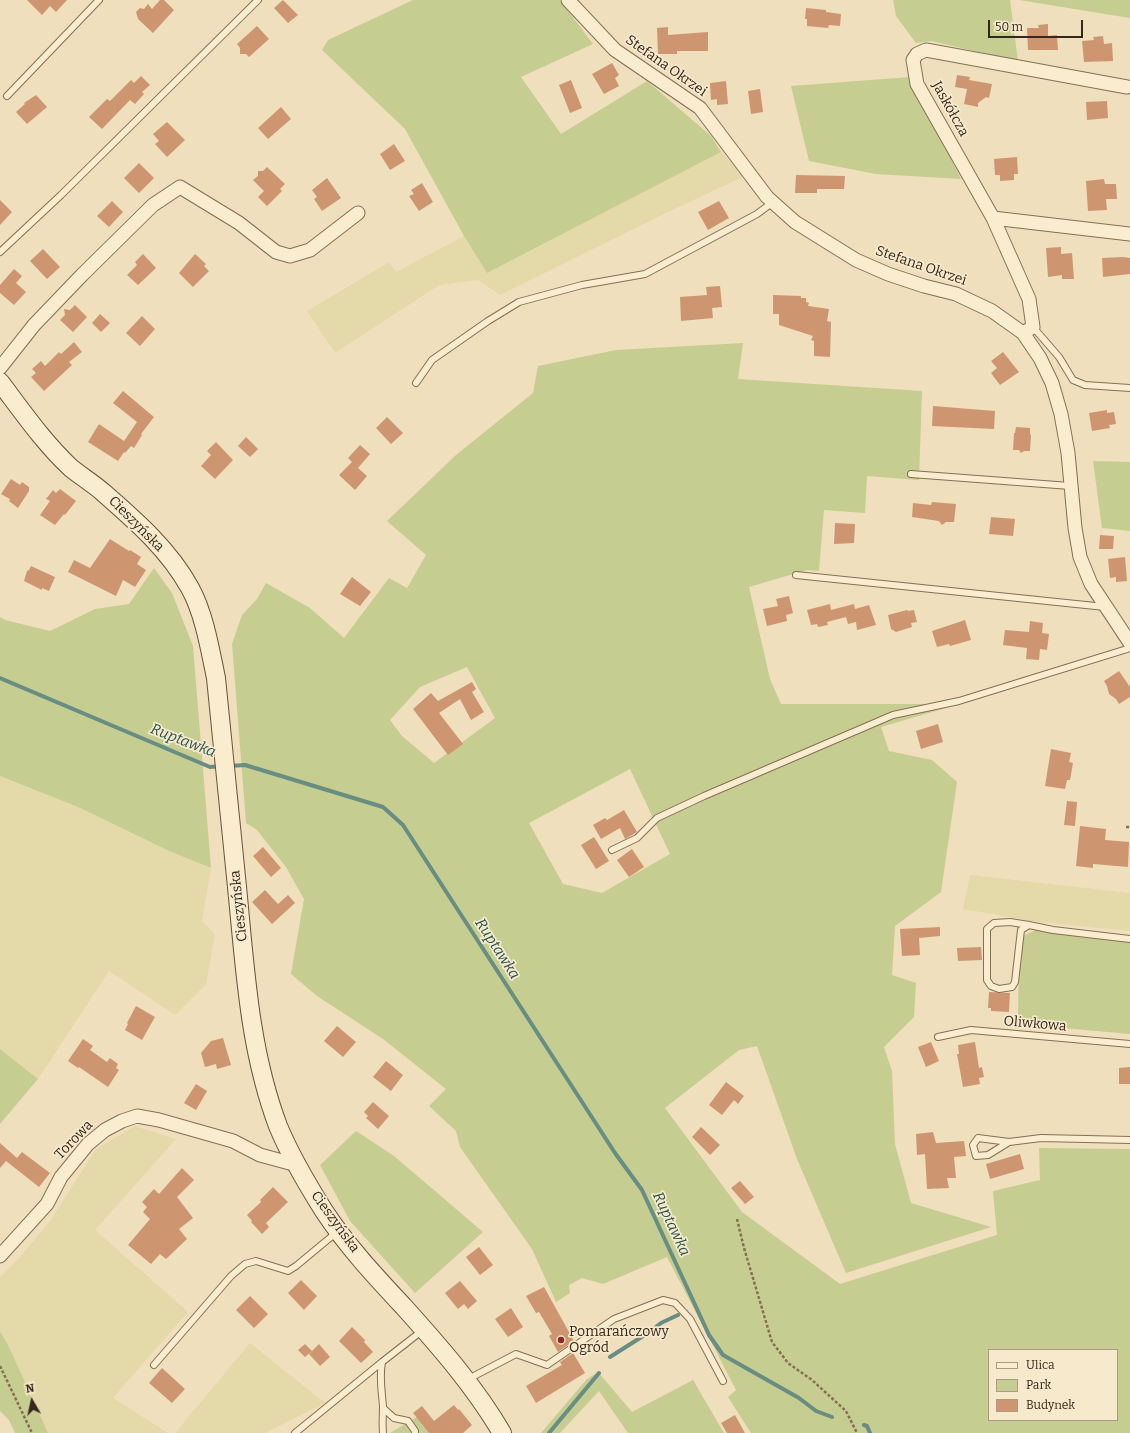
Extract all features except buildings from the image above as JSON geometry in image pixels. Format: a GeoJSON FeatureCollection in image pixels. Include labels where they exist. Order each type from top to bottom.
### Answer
{"type":"FeatureCollection","features":[{"type":"Feature","properties":{"kind":"main road","name":"Cieszyńska"},"geometry":{"type":"LineString","coordinates":[[0,382],[41,436],[71,468],[104,492],[151,535],[172,561],[190,588],[209,642],[216,678],[245,976],[253,1032],[264,1082],[278,1126],[325,1212],[375,1275],[424,1329],[469,1383],[502,1433]]}},
{"type":"Feature","properties":{"kind":"street","name":"Stefana Okrzei"},"geometry":{"type":"LineString","coordinates":[[568,0],[615,50],[700,108],[767,197],[796,222],[856,260],[888,274],[917,284],[956,294],[1028,330],[1052,383],[1068,453],[1070,486],[1080,557],[1091,584],[1130,644]]}},
{"type":"Feature","properties":{"kind":"street","name":"Jaskółcza"},"geometry":{"type":"LineString","coordinates":[[1028,330],[1029,299],[992,218],[917,84],[913,60],[917,54],[926,50],[1127,87]]}},
{"type":"Feature","properties":{"kind":"street"},"geometry":{"type":"LineString","coordinates":[[0,368],[34,325],[82,275],[153,205],[180,187],[239,223],[276,252],[290,256],[310,250],[358,213]]}},
{"type":"Feature","properties":{"kind":"street"},"geometry":{"type":"LineString","coordinates":[[992,218],[1130,234]]}},
{"type":"Feature","properties":{"kind":"street","name":"Torowa"},"geometry":{"type":"LineString","coordinates":[[0,1256],[47,1204],[61,1177],[88,1144],[105,1130],[122,1121],[138,1116],[159,1120],[233,1142],[260,1155],[298,1165]]}},
{"type":"Feature","properties":{"kind":"lane"},"geometry":{"type":"LineString","coordinates":[[7,96],[100,0]]}},
{"type":"Feature","properties":{"kind":"lane"},"geometry":{"type":"LineString","coordinates":[[0,252],[61,195],[258,0]]}},
{"type":"Feature","properties":{"kind":"lane"},"geometry":{"type":"LineString","coordinates":[[416,383],[432,360],[488,321],[519,302],[582,285],[645,274],[757,214],[773,202]]}},
{"type":"Feature","properties":{"kind":"lane"},"geometry":{"type":"LineString","coordinates":[[1028,330],[1059,357],[1073,380],[1085,385],[1130,388]]}},
{"type":"Feature","properties":{"kind":"lane"},"geometry":{"type":"LineString","coordinates":[[911,474],[1070,486]]}},
{"type":"Feature","properties":{"kind":"lane"},"geometry":{"type":"LineString","coordinates":[[796,576],[1105,607]]}},
{"type":"Feature","properties":{"kind":"lane"},"geometry":{"type":"LineString","coordinates":[[612,850],[637,838],[657,818],[704,796],[893,715],[959,701],[1130,648]]}},
{"type":"Feature","properties":{"kind":"lane"},"geometry":{"type":"LineString","coordinates":[[1029,924],[1021,930],[1015,982],[1012,987],[999,989],[991,986],[987,980],[987,930],[994,923],[1010,922],[1029,924],[1053,930],[1130,939]]}},
{"type":"Feature","properties":{"kind":"lane","name":"Oliwkowa"},"geometry":{"type":"LineString","coordinates":[[938,1037],[971,1030],[1130,1044]]}},
{"type":"Feature","properties":{"kind":"lane"},"geometry":{"type":"LineString","coordinates":[[1009,1142],[988,1155],[976,1156],[973,1145],[978,1138],[1009,1142],[1041,1138],[1130,1140]]}},
{"type":"Feature","properties":{"kind":"lane"},"geometry":{"type":"LineString","coordinates":[[154,1365],[231,1276],[245,1264],[256,1261],[288,1270],[296,1266],[339,1231]]}},
{"type":"Feature","properties":{"kind":"lane"},"geometry":{"type":"LineString","coordinates":[[469,1383],[474,1376],[516,1354],[547,1365],[614,1319],[663,1300],[676,1303],[690,1319],[723,1381]]}},
{"type":"Feature","properties":{"kind":"lane"},"geometry":{"type":"LineString","coordinates":[[296,1433],[424,1329]]}},
{"type":"Feature","properties":{"kind":"lane"},"geometry":{"type":"LineString","coordinates":[[382,1362],[380,1374],[383,1408],[383,1433]]}},
{"type":"Feature","properties":{"kind":"lane"},"geometry":{"type":"LineString","coordinates":[[383,1408],[394,1418],[408,1421],[415,1431],[414,1433]]}},
{"type":"Feature","properties":{"kind":"path"},"geometry":{"type":"LineString","coordinates":[[737,1219],[744,1248],[772,1342],[788,1363],[812,1380],[846,1410],[857,1433]]}},
{"type":"Feature","properties":{"kind":"path"},"geometry":{"type":"LineString","coordinates":[[0,1366],[32,1433]]}},
{"type":"Feature","properties":{"kind":"shaded area"},"geometry":{"type":"Polygon","coordinates":[[[721,152],[745,176],[666,213],[500,295],[478,280],[439,285],[335,353],[307,311],[389,262],[396,272],[464,236],[487,273],[721,152]]]}},
{"type":"Feature","properties":{"kind":"shaded area"},"geometry":{"type":"Polygon","coordinates":[[[0,776],[78,807],[169,851],[211,868],[202,921],[215,934],[206,984],[175,1015],[109,971],[38,1079],[0,1049],[0,776]]]}},
{"type":"Feature","properties":{"kind":"shaded area"},"geometry":{"type":"Polygon","coordinates":[[[970,875],[1130,893],[1130,931],[1038,922],[963,909],[970,875]]]}},
{"type":"Feature","properties":{"kind":"shaded area"},"geometry":{"type":"Polygon","coordinates":[[[135,1126],[176,1139],[95,1230],[188,1312],[113,1398],[168,1433],[47,1433],[0,1334],[0,1277],[20,1257],[50,1221],[96,1149],[135,1126]]]}},
{"type":"Feature","properties":{"kind":"shaded area"},"geometry":{"type":"Polygon","coordinates":[[[250,1343],[325,1403],[265,1433],[175,1433],[250,1343]]]}},
{"type":"Feature","properties":{"kind":"green space"},"geometry":{"type":"Polygon","coordinates":[[[413,0],[560,0],[593,44],[521,77],[561,134],[647,81],[711,136],[721,152],[487,273],[464,236],[405,129],[322,50],[328,40],[413,0]]]}},
{"type":"Feature","properties":{"kind":"green space"},"geometry":{"type":"Polygon","coordinates":[[[893,0],[1010,0],[1018,61],[931,41],[916,43],[896,16],[893,0]]]}},
{"type":"Feature","properties":{"kind":"green space"},"geometry":{"type":"Polygon","coordinates":[[[1019,0],[1130,0],[1130,18],[1019,0]]]}},
{"type":"Feature","properties":{"kind":"green space"},"geometry":{"type":"Polygon","coordinates":[[[910,77],[961,179],[876,174],[809,161],[791,86],[910,77]]]}},
{"type":"Feature","properties":{"kind":"green space"},"geometry":{"type":"Polygon","coordinates":[[[743,343],[738,379],[922,391],[919,480],[867,476],[865,513],[824,510],[819,571],[807,570],[749,587],[770,679],[781,704],[930,704],[943,700],[946,708],[881,727],[889,751],[932,760],[957,782],[941,892],[895,926],[892,975],[916,983],[914,1017],[884,1047],[892,1071],[895,1144],[911,1203],[991,1227],[846,1273],[797,1159],[757,1046],[739,1050],[665,1108],[742,1212],[840,1284],[997,1235],[993,1191],[1040,1180],[1039,1148],[1130,1149],[1130,1433],[751,1433],[728,1397],[736,1390],[667,1257],[603,1284],[582,1278],[569,1285],[570,1293],[556,1302],[532,1249],[460,1147],[456,1131],[429,1106],[446,1089],[383,1039],[317,996],[291,974],[304,899],[286,867],[257,830],[246,823],[232,644],[242,615],[257,599],[266,583],[310,608],[344,638],[389,578],[407,588],[426,555],[387,521],[456,455],[533,393],[538,366],[616,350],[743,343]],[[467,667],[420,687],[390,720],[402,736],[434,763],[495,718],[467,667]],[[630,769],[529,823],[563,884],[602,893],[670,854],[630,769]]]}},
{"type":"Feature","properties":{"kind":"green space"},"geometry":{"type":"Polygon","coordinates":[[[1093,461],[1130,462],[1130,531],[1102,528],[1093,461]]]}},
{"type":"Feature","properties":{"kind":"green space"},"geometry":{"type":"Polygon","coordinates":[[[154,568],[172,593],[193,646],[211,868],[169,851],[78,807],[0,776],[0,617],[5,620],[50,631],[95,609],[129,604],[154,568]]]}},
{"type":"Feature","properties":{"kind":"green space"},"geometry":{"type":"Polygon","coordinates":[[[1036,930],[1130,941],[1130,1034],[1018,1024],[1019,938],[1036,930]]]}},
{"type":"Feature","properties":{"kind":"green space"},"geometry":{"type":"Polygon","coordinates":[[[0,1049],[38,1079],[0,1124],[0,1049]]]}},
{"type":"Feature","properties":{"kind":"green space"},"geometry":{"type":"Polygon","coordinates":[[[356,1131],[394,1156],[483,1232],[415,1293],[350,1221],[320,1165],[356,1131]]]}},
{"type":"Feature","properties":{"kind":"green space"},"geometry":{"type":"Polygon","coordinates":[[[0,1331],[9,1347],[48,1433],[15,1433],[9,1420],[0,1411],[0,1331]]]}},
{"type":"Feature","properties":{"kind":"green space"},"geometry":{"type":"Polygon","coordinates":[[[598,1372],[632,1412],[693,1380],[724,1433],[628,1433],[599,1391],[560,1433],[541,1433],[586,1380],[598,1372]]]}},
{"type":"Feature","properties":{"kind":"green space"},"geometry":{"type":"Polygon","coordinates":[[[417,1417],[429,1433],[390,1433],[417,1417]]]}},
{"type":"Feature","properties":{"kind":"waterway","name":"Ruptawka"},"geometry":{"type":"LineString","coordinates":[[0,678],[210,767],[221,766]]}},
{"type":"Feature","properties":{"kind":"waterway","name":"Ruptawka"},"geometry":{"type":"LineString","coordinates":[[230,766],[245,765],[383,807],[403,825],[615,1153],[642,1190],[709,1335],[723,1355],[799,1398],[816,1411],[832,1417]]}},
{"type":"Feature","properties":{"kind":"waterway"},"geometry":{"type":"LineString","coordinates":[[610,1357],[661,1323],[678,1315]]}},
{"type":"Feature","properties":{"kind":"waterway"},"geometry":{"type":"LineString","coordinates":[[549,1433],[599,1373]]}},
{"type":"Feature","properties":{"kind":"waterway","name":"Ruptawka"},"geometry":{"type":"LineString","coordinates":[[864,1425],[867,1426],[870,1433]]}},
{"type":"Feature","properties":{"kind":"place","name":"Pomarańczowy Ogród"},"geometry":{"type":"Point","coordinates":[561,1340]}}]}
